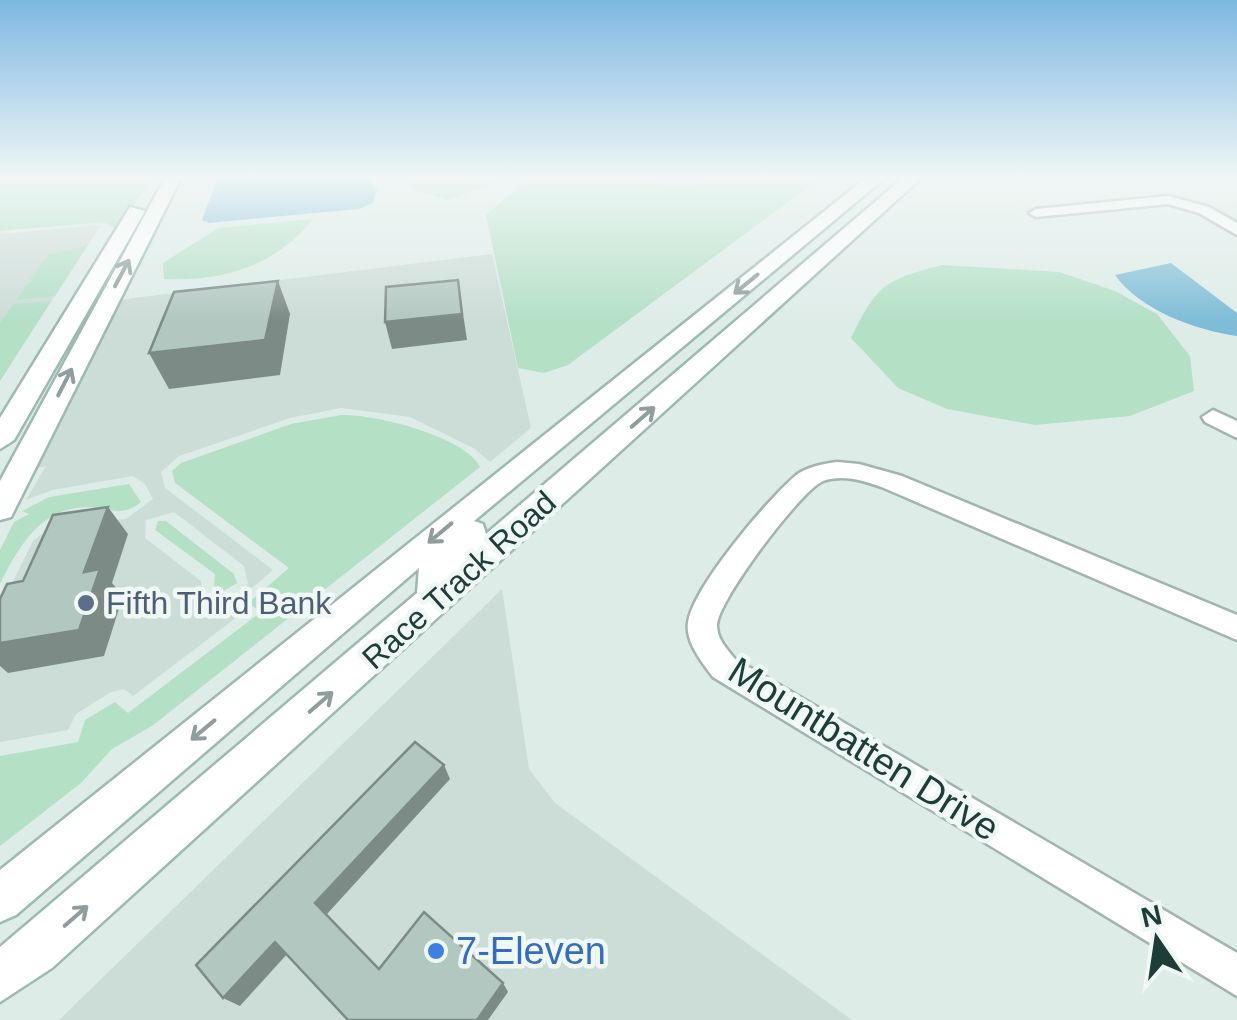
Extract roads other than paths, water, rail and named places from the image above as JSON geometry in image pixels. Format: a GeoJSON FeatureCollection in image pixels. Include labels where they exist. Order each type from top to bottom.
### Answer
{"type":"FeatureCollection","features":[{"type":"Feature","properties":{"kind":"main road"},"geometry":{"type":"LineString","coordinates":[[0,509],[136,226]]}},
{"type":"Feature","properties":{"kind":"main road"},"geometry":{"type":"LineString","coordinates":[[0,440],[139,226]]}},
{"type":"Feature","properties":{"kind":"main road","name":"Race Track Road"},"geometry":{"type":"LineString","coordinates":[[0,899],[523,464],[818,226]]}},
{"type":"Feature","properties":{"kind":"main road","name":"Race Track Road"},"geometry":{"type":"LineString","coordinates":[[0,977],[35,951],[437,600],[859,226]]}},
{"type":"Feature","properties":{"kind":"main road"},"geometry":{"type":"LineString","coordinates":[[437,600],[431,578],[436,566],[506,500],[518,483],[523,464],[603,452]]}},
{"type":"Feature","properties":{"kind":"street"},"geometry":{"type":"LineString","coordinates":[[1213,418],[1237,431]]}},
{"type":"Feature","properties":{"kind":"street","name":"Mountbatten Drive"},"geometry":{"type":"LineString","coordinates":[[1237,628],[894,482],[844,468],[821,471],[804,481],[726,578],[703,617],[704,641],[724,668],[1237,976]]}},
{"type":"Feature","properties":{"kind":"water"},"geometry":{"type":"Polygon","coordinates":[[[1171,263],[1237,313],[1237,336],[1204,329],[1154,308],[1115,275],[1171,263]]]}},
{"type":"Feature","properties":{"kind":"place","name":"Fifth Third Bank"},"geometry":{"type":"Point","coordinates":[86,603]}},
{"type":"Feature","properties":{"kind":"place","name":"7-Eleven"},"geometry":{"type":"Point","coordinates":[436,951]}}]}
